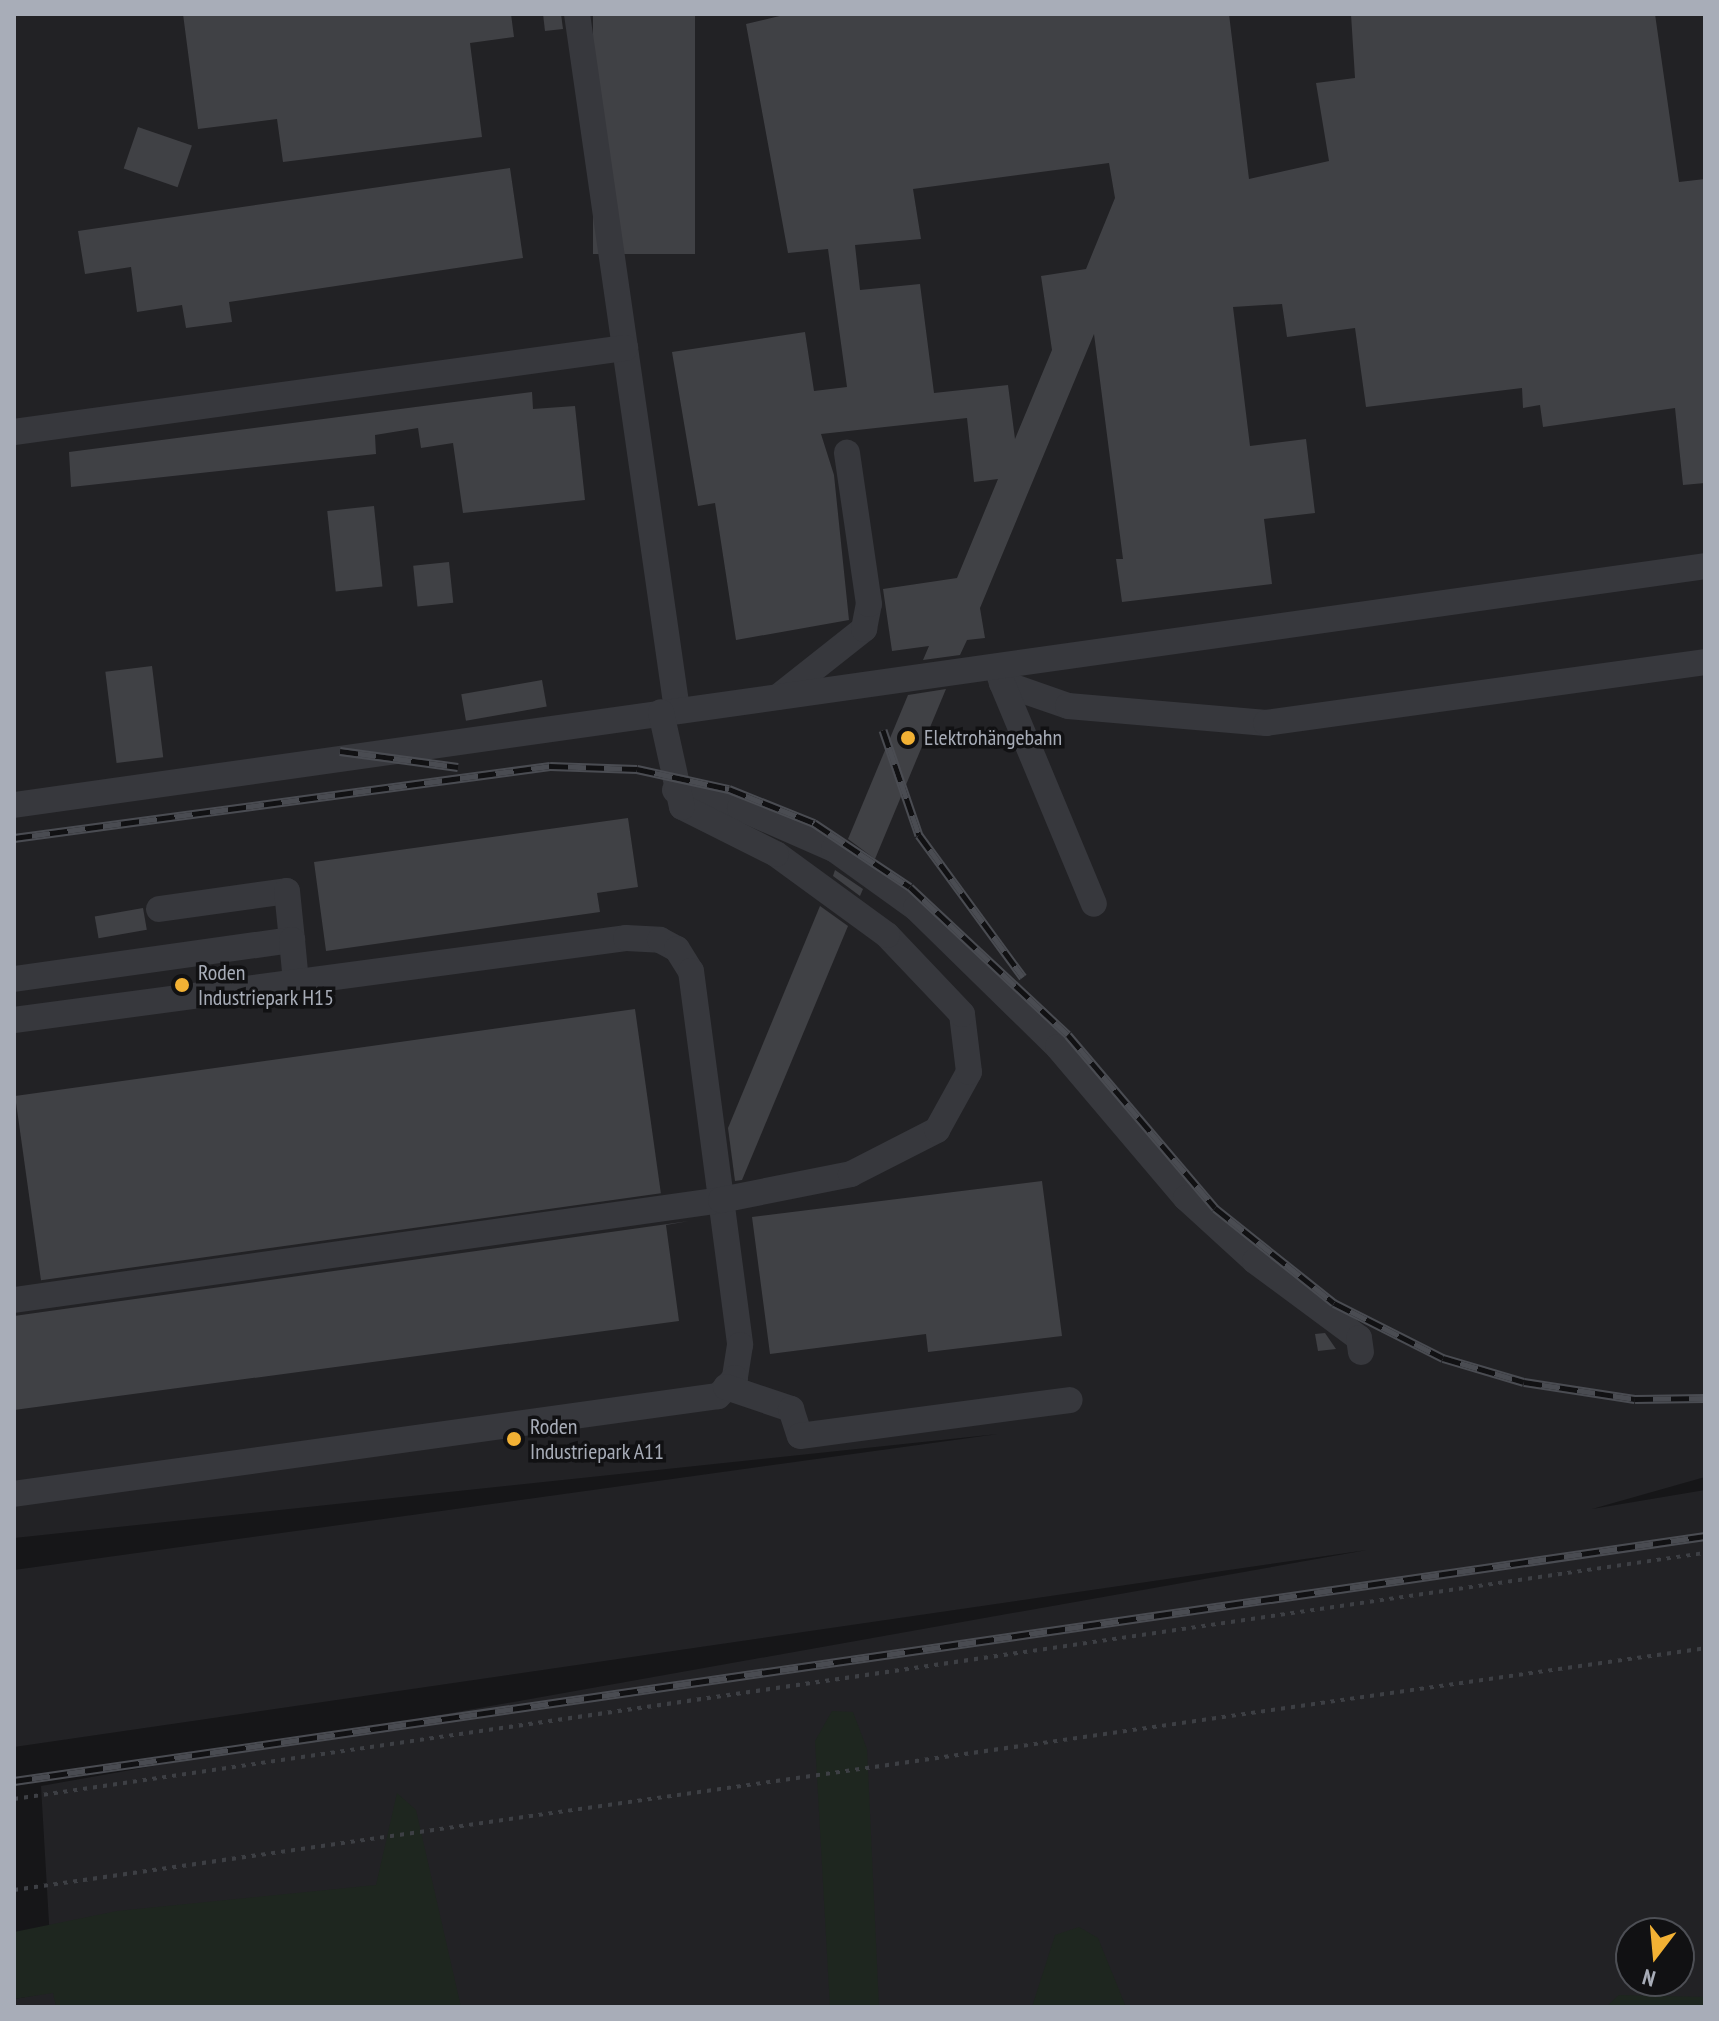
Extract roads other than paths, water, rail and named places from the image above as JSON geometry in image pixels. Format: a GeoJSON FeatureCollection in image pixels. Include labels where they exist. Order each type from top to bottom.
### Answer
{"type":"FeatureCollection","features":[{"type":"Feature","properties":{"kind":"street"},"geometry":{"type":"LineString","coordinates":[[14,1300],[721,1200],[851,1174],[937,1130],[969,1072],[962,1014],[887,935],[776,854],[682,807],[675,790],[669,711],[625,348],[577,14]]}},
{"type":"Feature","properties":{"kind":"street"},"geometry":{"type":"LineString","coordinates":[[14,432],[625,348]]}},
{"type":"Feature","properties":{"kind":"street"},"geometry":{"type":"LineString","coordinates":[[778,697],[864,629],[869,604],[847,453]]}},
{"type":"Feature","properties":{"kind":"street"},"geometry":{"type":"LineString","coordinates":[[14,805],[669,711],[999,675],[1705,566]]}},
{"type":"Feature","properties":{"kind":"street"},"geometry":{"type":"LineString","coordinates":[[999,675],[1068,706],[1266,723],[1705,662]]}},
{"type":"Feature","properties":{"kind":"street"},"geometry":{"type":"LineString","coordinates":[[999,675],[1094,904]]}},
{"type":"Feature","properties":{"kind":"street"},"geometry":{"type":"LineString","coordinates":[[675,790],[740,808],[834,849],[916,908],[1058,1047],[1186,1198],[1255,1261],[1359,1338],[1361,1352]]}},
{"type":"Feature","properties":{"kind":"street"},"geometry":{"type":"LineString","coordinates":[[159,909],[287,891],[296,982]]}},
{"type":"Feature","properties":{"kind":"street"},"geometry":{"type":"LineString","coordinates":[[14,1020],[626,938],[677,949],[691,971],[740,1345],[726,1387],[718,1396],[14,1494]]}},
{"type":"Feature","properties":{"kind":"street"},"geometry":{"type":"LineString","coordinates":[[14,979],[292,940]]}},
{"type":"Feature","properties":{"kind":"street"},"geometry":{"type":"LineString","coordinates":[[140,961],[145,1002]]}},
{"type":"Feature","properties":{"kind":"street"},"geometry":{"type":"LineString","coordinates":[[726,1387],[791,1409],[800,1436],[1070,1400]]}},
{"type":"Feature","properties":{"kind":"railway"},"geometry":{"type":"LineString","coordinates":[[883,730],[919,835],[1023,977]]}},
{"type":"Feature","properties":{"kind":"railway"},"geometry":{"type":"LineString","coordinates":[[340,751],[458,767]]}},
{"type":"Feature","properties":{"kind":"railway"},"geometry":{"type":"LineString","coordinates":[[14,838],[550,766],[637,769],[729,789],[814,823],[910,887],[1068,1035],[1215,1208],[1334,1303],[1443,1358],[1524,1382],[1635,1399],[1705,1398]]}},
{"type":"Feature","properties":{"kind":"railway"},"geometry":{"type":"LineString","coordinates":[[14,1781],[1705,1536]]}},
{"type":"Feature","properties":{"kind":"place","name":"Elektrohängebahn"},"geometry":{"type":"Point","coordinates":[908,738]}},
{"type":"Feature","properties":{"kind":"place","name":"Roden Industriepark H15"},"geometry":{"type":"Point","coordinates":[182,985]}},
{"type":"Feature","properties":{"kind":"place","name":"Roden Industriepark A11"},"geometry":{"type":"Point","coordinates":[514,1439]}}]}
